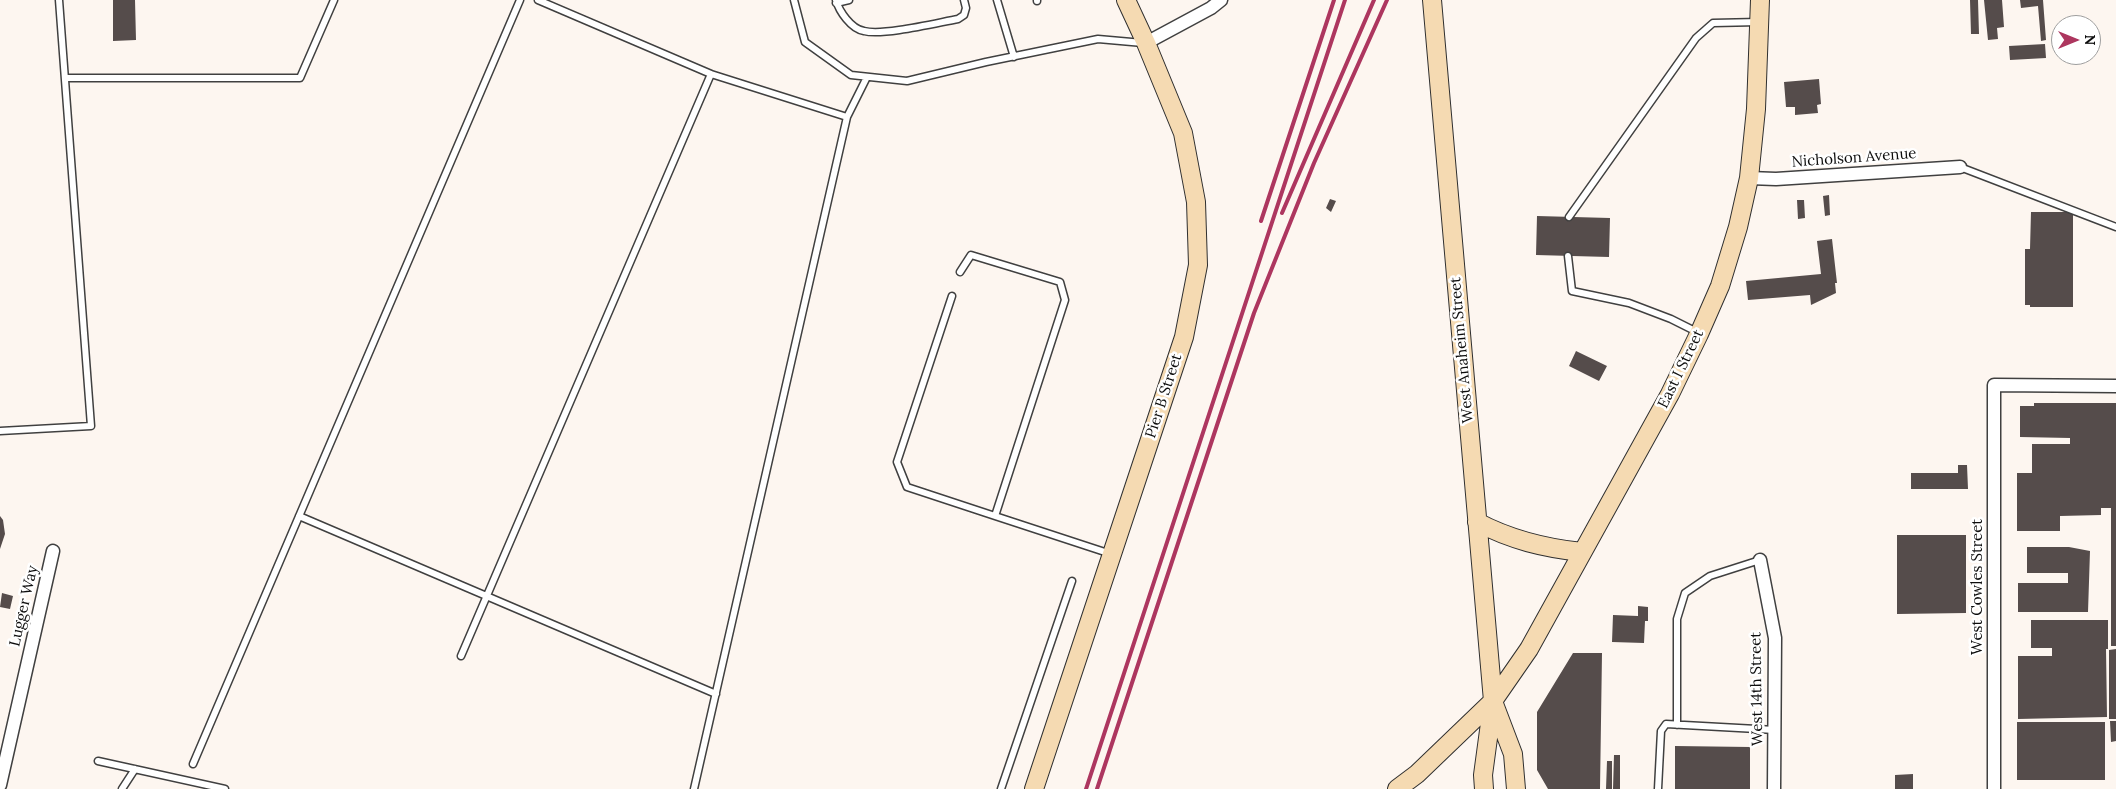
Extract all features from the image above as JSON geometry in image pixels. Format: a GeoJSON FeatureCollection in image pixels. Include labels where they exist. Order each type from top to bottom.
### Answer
{"type":"FeatureCollection","features":[{"type":"Feature","properties":{"kind":"main road","name":"Pier B Street"},"geometry":{"type":"LineString","coordinates":[[1034,789],[1184,337],[1198,265],[1196,202],[1183,133],[1126,0]]}},
{"type":"Feature","properties":{"kind":"main road","name":"West Anaheim Street"},"geometry":{"type":"LineString","coordinates":[[1432,0],[1451,239],[1493,701],[1483,775],[1484,789]]}},
{"type":"Feature","properties":{"kind":"main road","name":"East I Street"},"geometry":{"type":"LineString","coordinates":[[1493,701],[1529,648],[1670,394],[1720,286],[1738,227],[1749,178],[1756,109],[1760,0]]}},
{"type":"Feature","properties":{"kind":"main road"},"geometry":{"type":"LineString","coordinates":[[1477,522],[1520,542],[1550,549],[1582,552]]}},
{"type":"Feature","properties":{"kind":"main road","name":"West Anaheim Street"},"geometry":{"type":"LineString","coordinates":[[1493,701],[1513,754],[1516,789]]}},
{"type":"Feature","properties":{"kind":"main road"},"geometry":{"type":"LineString","coordinates":[[1397,789],[1417,774],[1493,701]]}},
{"type":"Feature","properties":{"kind":"street"},"geometry":{"type":"LineString","coordinates":[[1146,43],[1211,8],[1221,0]]}},
{"type":"Feature","properties":{"kind":"street","name":"Nicholson Avenue"},"geometry":{"type":"LineString","coordinates":[[1749,178],[1776,179],[1960,167]]}},
{"type":"Feature","properties":{"kind":"street","name":"West Cowles Street"},"geometry":{"type":"LineString","coordinates":[[1994,789],[1994,385],[2116,386]]}},
{"type":"Feature","properties":{"kind":"street","name":"Lugger Way"},"geometry":{"type":"LineString","coordinates":[[0,785],[53,551]]}},
{"type":"Feature","properties":{"kind":"street","name":"West 14th Street"},"geometry":{"type":"LineString","coordinates":[[1760,560],[1775,638],[1774,789]]}},
{"type":"Feature","properties":{"kind":"lane"},"geometry":{"type":"LineString","coordinates":[[0,431],[91,426],[59,0]]}},
{"type":"Feature","properties":{"kind":"lane"},"geometry":{"type":"LineString","coordinates":[[65,78],[300,78],[334,0]]}},
{"type":"Feature","properties":{"kind":"lane"},"geometry":{"type":"LineString","coordinates":[[193,764],[520,0]]}},
{"type":"Feature","properties":{"kind":"lane"},"geometry":{"type":"LineString","coordinates":[[538,0],[711,74],[848,117]]}},
{"type":"Feature","properties":{"kind":"lane"},"geometry":{"type":"LineString","coordinates":[[794,0],[805,42],[850,75],[907,81],[1098,39],[1146,43]]}},
{"type":"Feature","properties":{"kind":"lane"},"geometry":{"type":"LineString","coordinates":[[849,0],[836,1],[848,21],[862,31],[878,32],[958,19],[964,15],[966,8],[964,0]]}},
{"type":"Feature","properties":{"kind":"lane"},"geometry":{"type":"LineString","coordinates":[[997,0],[1014,57]]}},
{"type":"Feature","properties":{"kind":"lane"},"geometry":{"type":"LineString","coordinates":[[1569,217],[1696,38],[1713,23],[1760,22]]}},
{"type":"Feature","properties":{"kind":"lane"},"geometry":{"type":"LineString","coordinates":[[461,656],[711,74]]}},
{"type":"Feature","properties":{"kind":"lane"},"geometry":{"type":"LineString","coordinates":[[694,789],[848,117],[867,77]]}},
{"type":"Feature","properties":{"kind":"lane"},"geometry":{"type":"LineString","coordinates":[[1960,167],[2116,227]]}},
{"type":"Feature","properties":{"kind":"lane"},"geometry":{"type":"LineString","coordinates":[[960,272],[971,255],[1060,282],[1066,300],[995,516]]}},
{"type":"Feature","properties":{"kind":"lane"},"geometry":{"type":"LineString","coordinates":[[1568,256],[1572,291],[1629,303],[1671,319],[1699,334]]}},
{"type":"Feature","properties":{"kind":"lane"},"geometry":{"type":"LineString","coordinates":[[952,296],[897,462],[907,487],[1112,554]]}},
{"type":"Feature","properties":{"kind":"lane"},"geometry":{"type":"LineString","coordinates":[[299,516],[716,694]]}},
{"type":"Feature","properties":{"kind":"lane"},"geometry":{"type":"LineString","coordinates":[[1677,725],[1677,619],[1685,593],[1710,576],[1760,560]]}},
{"type":"Feature","properties":{"kind":"lane"},"geometry":{"type":"LineString","coordinates":[[1001,789],[1072,581]]}},
{"type":"Feature","properties":{"kind":"lane"},"geometry":{"type":"LineString","coordinates":[[1658,789],[1661,731],[1666,724],[1774,730]]}},
{"type":"Feature","properties":{"kind":"lane"},"geometry":{"type":"LineString","coordinates":[[98,761],[225,789]]}},
{"type":"Feature","properties":{"kind":"lane"},"geometry":{"type":"LineString","coordinates":[[122,789],[135,769]]}},
{"type":"Feature","properties":{"kind":"building"},"geometry":{"type":"Polygon","coordinates":[[[113,0],[135,0],[136,40],[113,41],[113,0]]]}},
{"type":"Feature","properties":{"kind":"building"},"geometry":{"type":"Polygon","coordinates":[[[1970,0],[1978,0],[1979,34],[1971,34],[1970,0]]]}},
{"type":"Feature","properties":{"kind":"building"},"geometry":{"type":"Polygon","coordinates":[[[1984,0],[2002,0],[2004,27],[1997,28],[1998,39],[1988,40],[1984,0]]]}},
{"type":"Feature","properties":{"kind":"building"},"geometry":{"type":"Polygon","coordinates":[[[2020,0],[2043,0],[2046,40],[2041,41],[2038,6],[2021,8],[2020,0]]]}},
{"type":"Feature","properties":{"kind":"building"},"geometry":{"type":"Polygon","coordinates":[[[2045,44],[2046,58],[2010,60],[2009,46],[2045,44]]]}},
{"type":"Feature","properties":{"kind":"building"},"geometry":{"type":"Polygon","coordinates":[[[1819,79],[1821,104],[1817,105],[1818,113],[1795,115],[1795,107],[1786,107],[1784,82],[1819,79]]]}},
{"type":"Feature","properties":{"kind":"building"},"geometry":{"type":"Polygon","coordinates":[[[1829,195],[1830,215],[1825,216],[1823,196],[1829,195]]]}},
{"type":"Feature","properties":{"kind":"building"},"geometry":{"type":"Polygon","coordinates":[[[1330,199],[1336,201],[1331,212],[1326,208],[1330,199]]]}},
{"type":"Feature","properties":{"kind":"building"},"geometry":{"type":"Polygon","coordinates":[[[1797,200],[1804,200],[1805,218],[1798,219],[1797,200]]]}},
{"type":"Feature","properties":{"kind":"building"},"geometry":{"type":"Polygon","coordinates":[[[2031,212],[2073,212],[2073,307],[2030,307],[2030,305],[2025,305],[2025,249],[2030,249],[2031,212]]]}},
{"type":"Feature","properties":{"kind":"building"},"geometry":{"type":"Polygon","coordinates":[[[1537,216],[1610,218],[1609,257],[1536,255],[1537,216]]]}},
{"type":"Feature","properties":{"kind":"building"},"geometry":{"type":"Polygon","coordinates":[[[1832,239],[1837,283],[1835,283],[1836,293],[1811,305],[1810,295],[1748,300],[1746,281],[1821,274],[1817,241],[1832,239]]]}},
{"type":"Feature","properties":{"kind":"building"},"geometry":{"type":"Polygon","coordinates":[[[1576,351],[1607,366],[1599,381],[1569,366],[1576,351]]]}},
{"type":"Feature","properties":{"kind":"building"},"geometry":{"type":"Polygon","coordinates":[[[2034,403],[2116,403],[2116,646],[2111,646],[2111,508],[2101,508],[2101,515],[2060,516],[2060,531],[2017,531],[2017,473],[2032,473],[2032,444],[2070,444],[2070,438],[2020,437],[2020,406],[2034,406],[2034,403]]]}},
{"type":"Feature","properties":{"kind":"building"},"geometry":{"type":"Polygon","coordinates":[[[1958,465],[1967,465],[1968,489],[1911,489],[1911,473],[1958,473],[1958,465]]]}},
{"type":"Feature","properties":{"kind":"building"},"geometry":{"type":"Polygon","coordinates":[[[0,516],[3,520],[5,534],[0,549],[0,516]]]}},
{"type":"Feature","properties":{"kind":"building"},"geometry":{"type":"Polygon","coordinates":[[[1897,535],[1966,535],[1966,613],[1897,614],[1897,535]]]}},
{"type":"Feature","properties":{"kind":"building"},"geometry":{"type":"Polygon","coordinates":[[[2027,547],[2069,547],[2090,551],[2088,612],[2018,612],[2018,583],[2068,583],[2068,573],[2027,573],[2027,547]]]}},
{"type":"Feature","properties":{"kind":"building"},"geometry":{"type":"Polygon","coordinates":[[[2,593],[13,596],[10,609],[0,607],[2,593]]]}},
{"type":"Feature","properties":{"kind":"building"},"geometry":{"type":"Polygon","coordinates":[[[1638,606],[1648,607],[1648,621],[1645,621],[1644,643],[1612,642],[1613,615],[1638,616],[1638,606]]]}},
{"type":"Feature","properties":{"kind":"building"},"geometry":{"type":"Polygon","coordinates":[[[2031,620],[2108,620],[2108,649],[2106,649],[2107,717],[2018,719],[2018,656],[2052,656],[2052,648],[2031,648],[2031,620]]]}},
{"type":"Feature","properties":{"kind":"building"},"geometry":{"type":"Polygon","coordinates":[[[2116,649],[2116,719],[2109,719],[2109,650],[2116,649]]]}},
{"type":"Feature","properties":{"kind":"building"},"geometry":{"type":"Polygon","coordinates":[[[1573,653],[1602,653],[1600,789],[1548,789],[1537,770],[1537,712],[1573,653]]]}},
{"type":"Feature","properties":{"kind":"building"},"geometry":{"type":"Polygon","coordinates":[[[2110,721],[2116,721],[2116,741],[2111,742],[2110,721]]]}},
{"type":"Feature","properties":{"kind":"building"},"geometry":{"type":"Polygon","coordinates":[[[2017,722],[2105,722],[2105,780],[2017,780],[2017,722]]]}},
{"type":"Feature","properties":{"kind":"building"},"geometry":{"type":"Polygon","coordinates":[[[1675,746],[1750,747],[1750,789],[1675,789],[1675,746]]]}},
{"type":"Feature","properties":{"kind":"building"},"geometry":{"type":"Polygon","coordinates":[[[1614,755],[1620,755],[1620,789],[1613,789],[1614,755]]]}},
{"type":"Feature","properties":{"kind":"building"},"geometry":{"type":"Polygon","coordinates":[[[1607,761],[1612,761],[1612,789],[1606,789],[1607,761]]]}},
{"type":"Feature","properties":{"kind":"building"},"geometry":{"type":"Polygon","coordinates":[[[1913,774],[1913,789],[1895,789],[1895,775],[1913,774]]]}},
{"type":"Feature","properties":{"kind":"railway"},"geometry":{"type":"LineString","coordinates":[[1261,221],[1334,0]]}},
{"type":"Feature","properties":{"kind":"railway"},"geometry":{"type":"LineString","coordinates":[[1086,789],[1345,0]]}},
{"type":"Feature","properties":{"kind":"railway"},"geometry":{"type":"LineString","coordinates":[[1282,213],[1374,0]]}},
{"type":"Feature","properties":{"kind":"railway"},"geometry":{"type":"LineString","coordinates":[[1097,789],[1254,313],[1314,163],[1387,0]]}}]}
